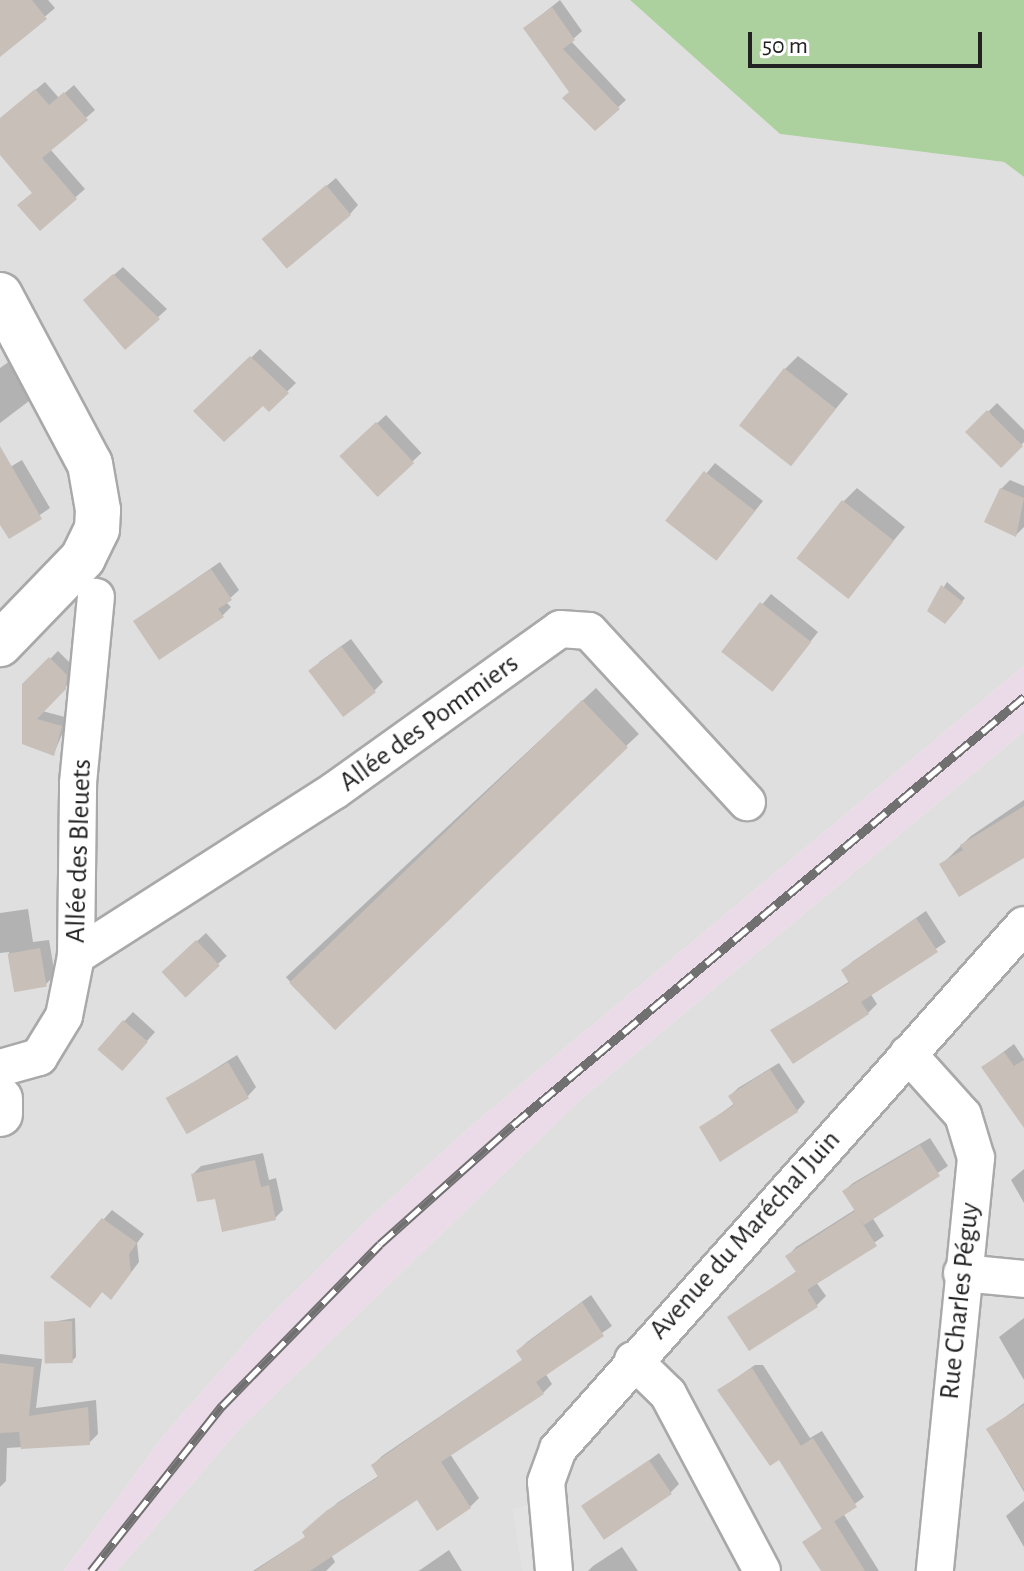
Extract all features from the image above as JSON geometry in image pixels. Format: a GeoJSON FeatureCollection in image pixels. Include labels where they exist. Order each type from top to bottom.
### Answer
{"type":"FeatureCollection","features":[{"type":"Feature","properties":{"kind":"street"},"geometry":{"type":"LineString","coordinates":[[0,295],[90,464],[98,510],[97,529],[83,558],[0,644]]}},
{"type":"Feature","properties":{"kind":"street","name":"Allée des Bleuets"},"geometry":{"type":"LineString","coordinates":[[0,1068],[39,1057],[64,1016],[76,956],[78,783],[96,597]]}},
{"type":"Feature","properties":{"kind":"street","name":"Allée des Pommiers"},"geometry":{"type":"LineString","coordinates":[[76,956],[334,791],[560,629],[589,631],[747,802]]}},
{"type":"Feature","properties":{"kind":"street","name":"Avenue du Maréchal Juin"},"geometry":{"type":"LineString","coordinates":[[762,1571],[668,1394],[633,1360],[1024,925]]}},
{"type":"Feature","properties":{"kind":"street","name":"Rue Charles Péguy"},"geometry":{"type":"LineString","coordinates":[[908,1054],[963,1115],[976,1158],[962,1273],[935,1571]]}},
{"type":"Feature","properties":{"kind":"street"},"geometry":{"type":"LineString","coordinates":[[0,1099],[0,1114]]}},
{"type":"Feature","properties":{"kind":"street"},"geometry":{"type":"LineString","coordinates":[[962,1273],[1024,1279]]}},
{"type":"Feature","properties":{"kind":"street"},"geometry":{"type":"LineString","coordinates":[[554,1571],[546,1482],[558,1449],[633,1360]]}},
{"type":"Feature","properties":{"kind":"shaded area"},"geometry":{"type":"Polygon","coordinates":[[[0,0],[630,0],[780,134],[1004,162],[1024,177],[1024,666],[476,1122],[365,1222],[261,1325],[165,1434],[64,1571],[0,1571],[0,0]]]}},
{"type":"Feature","properties":{"kind":"shaded area"},"geometry":{"type":"Polygon","coordinates":[[[1024,666],[1024,731],[583,1097],[238,1430],[117,1571],[64,1571],[165,1434],[261,1325],[365,1222],[476,1122],[1024,666]]]}},
{"type":"Feature","properties":{"kind":"shaded area"},"geometry":{"type":"Polygon","coordinates":[[[1024,731],[1024,1571],[117,1571],[238,1430],[583,1097],[1024,731]]]}},
{"type":"Feature","properties":{"kind":"shaded area"},"geometry":{"type":"Polygon","coordinates":[[[532,1505],[542,1571],[522,1571],[512,1508],[532,1505]]]}},
{"type":"Feature","properties":{"kind":"green space"},"geometry":{"type":"Polygon","coordinates":[[[630,0],[1024,0],[1024,177],[1004,162],[780,134],[630,0]]]}},
{"type":"Feature","properties":{"kind":"building"},"geometry":{"type":"Polygon","coordinates":[[[0,0],[32,0],[47,19],[0,57],[0,0]]]}},
{"type":"Feature","properties":{"kind":"building"},"geometry":{"type":"Polygon","coordinates":[[[552,7],[575,40],[563,49],[620,109],[595,131],[562,98],[569,92],[523,28],[552,7]]]}},
{"type":"Feature","properties":{"kind":"building"},"geometry":{"type":"Polygon","coordinates":[[[35,89],[49,105],[64,92],[88,120],[42,158],[77,199],[40,231],[17,205],[32,193],[0,155],[0,118],[35,89]]]}},
{"type":"Feature","properties":{"kind":"building"},"geometry":{"type":"Polygon","coordinates":[[[326,185],[351,215],[287,269],[262,239],[326,185]]]}},
{"type":"Feature","properties":{"kind":"building"},"geometry":{"type":"Polygon","coordinates":[[[113,274],[160,319],[125,350],[83,300],[113,274]]]}},
{"type":"Feature","properties":{"kind":"building"},"geometry":{"type":"Polygon","coordinates":[[[250,356],[289,393],[269,412],[263,406],[224,442],[193,411],[250,356]]]}},
{"type":"Feature","properties":{"kind":"building"},"geometry":{"type":"Polygon","coordinates":[[[784,368],[836,409],[791,466],[739,426],[784,368]]]}},
{"type":"Feature","properties":{"kind":"building"},"geometry":{"type":"Polygon","coordinates":[[[987,410],[1023,446],[1001,468],[965,432],[987,410]]]}},
{"type":"Feature","properties":{"kind":"building"},"geometry":{"type":"Polygon","coordinates":[[[376,422],[414,463],[378,497],[339,456],[376,422]]]}},
{"type":"Feature","properties":{"kind":"building"},"geometry":{"type":"Polygon","coordinates":[[[0,446],[42,519],[9,539],[0,525],[0,446]]]}},
{"type":"Feature","properties":{"kind":"building"},"geometry":{"type":"Polygon","coordinates":[[[704,471],[755,511],[716,561],[665,521],[704,471]]]}},
{"type":"Feature","properties":{"kind":"building"},"geometry":{"type":"Polygon","coordinates":[[[1000,488],[1024,498],[1016,537],[984,522],[1000,488]]]}},
{"type":"Feature","properties":{"kind":"building"},"geometry":{"type":"Polygon","coordinates":[[[842,500],[894,541],[848,599],[796,558],[842,500]]]}},
{"type":"Feature","properties":{"kind":"building"},"geometry":{"type":"Polygon","coordinates":[[[211,569],[232,600],[218,609],[224,617],[159,660],[133,621],[211,569]]]}},
{"type":"Feature","properties":{"kind":"building"},"geometry":{"type":"Polygon","coordinates":[[[941,585],[963,602],[945,624],[927,611],[941,585]]]}},
{"type":"Feature","properties":{"kind":"building"},"geometry":{"type":"Polygon","coordinates":[[[760,602],[811,642],[772,692],[721,652],[760,602]]]}},
{"type":"Feature","properties":{"kind":"building"},"geometry":{"type":"Polygon","coordinates":[[[341,646],[376,692],[343,717],[308,671],[341,646]]]}},
{"type":"Feature","properties":{"kind":"building"},"geometry":{"type":"Polygon","coordinates":[[[49,657],[67,675],[66,689],[37,719],[62,726],[54,756],[22,744],[22,684],[49,657]]]}},
{"type":"Feature","properties":{"kind":"building"},"geometry":{"type":"Polygon","coordinates":[[[582,700],[628,747],[335,1030],[289,983],[582,700]]]}},
{"type":"Feature","properties":{"kind":"building"},"geometry":{"type":"Polygon","coordinates":[[[1024,806],[1024,858],[959,897],[939,864],[963,850],[960,845],[1024,806]]]}},
{"type":"Feature","properties":{"kind":"building"},"geometry":{"type":"Polygon","coordinates":[[[916,918],[938,952],[861,1002],[869,1014],[793,1064],[770,1030],[849,983],[841,970],[916,918]]]}},
{"type":"Feature","properties":{"kind":"building"},"geometry":{"type":"Polygon","coordinates":[[[196,940],[220,966],[185,998],[162,972],[196,940]]]}},
{"type":"Feature","properties":{"kind":"building"},"geometry":{"type":"Polygon","coordinates":[[[40,948],[47,986],[14,992],[8,954],[40,948]]]}},
{"type":"Feature","properties":{"kind":"building"},"geometry":{"type":"Polygon","coordinates":[[[123,1020],[148,1042],[122,1071],[97,1049],[123,1020]]]}},
{"type":"Feature","properties":{"kind":"building"},"geometry":{"type":"Polygon","coordinates":[[[1004,1052],[1014,1066],[1024,1060],[1024,1128],[981,1067],[1004,1052]]]}},
{"type":"Feature","properties":{"kind":"building"},"geometry":{"type":"Polygon","coordinates":[[[228,1062],[249,1098],[187,1134],[166,1098],[228,1062]]]}},
{"type":"Feature","properties":{"kind":"building"},"geometry":{"type":"Polygon","coordinates":[[[770,1069],[798,1112],[720,1162],[699,1127],[734,1105],[728,1096],[770,1069]]]}},
{"type":"Feature","properties":{"kind":"building"},"geometry":{"type":"Polygon","coordinates":[[[920,1145],[940,1176],[864,1225],[859,1218],[877,1246],[807,1290],[818,1307],[749,1351],[727,1317],[796,1272],[785,1256],[855,1211],[842,1191],[920,1145]]]}},
{"type":"Feature","properties":{"kind":"building"},"geometry":{"type":"Polygon","coordinates":[[[255,1160],[261,1187],[269,1185],[276,1220],[222,1232],[215,1199],[197,1202],[191,1174],[255,1160]]]}},
{"type":"Feature","properties":{"kind":"building"},"geometry":{"type":"Polygon","coordinates":[[[102,1218],[137,1243],[129,1254],[131,1273],[111,1300],[102,1292],[90,1308],[50,1277],[102,1218]]]}},
{"type":"Feature","properties":{"kind":"building"},"geometry":{"type":"Polygon","coordinates":[[[582,1302],[604,1336],[536,1382],[544,1394],[441,1462],[471,1508],[437,1531],[417,1500],[310,1571],[255,1571],[305,1537],[302,1532],[326,1511],[378,1477],[371,1465],[522,1360],[516,1351],[582,1302]]]}},
{"type":"Feature","properties":{"kind":"building"},"geometry":{"type":"Polygon","coordinates":[[[44,1321],[72,1321],[73,1363],[45,1363],[44,1321]]]}},
{"type":"Feature","properties":{"kind":"building"},"geometry":{"type":"Polygon","coordinates":[[[0,1363],[34,1367],[29,1416],[88,1407],[90,1445],[21,1449],[19,1432],[0,1433],[0,1363]]]}},
{"type":"Feature","properties":{"kind":"building"},"geometry":{"type":"Polygon","coordinates":[[[752,1368],[801,1446],[813,1438],[857,1507],[822,1529],[779,1460],[770,1466],[717,1390],[752,1368]]]}},
{"type":"Feature","properties":{"kind":"building"},"geometry":{"type":"Polygon","coordinates":[[[1024,1405],[1024,1490],[986,1429],[1024,1405]]]}},
{"type":"Feature","properties":{"kind":"building"},"geometry":{"type":"Polygon","coordinates":[[[649,1460],[672,1494],[604,1540],[581,1506],[649,1460]]]}},
{"type":"Feature","properties":{"kind":"building"},"geometry":{"type":"Polygon","coordinates":[[[834,1521],[865,1571],[821,1571],[802,1542],[834,1521]]]}},
{"type":"Feature","properties":{"kind":"railway"},"geometry":{"type":"LineString","coordinates":[[91,1571],[222,1406],[380,1244],[513,1125],[1024,697]]}}]}
